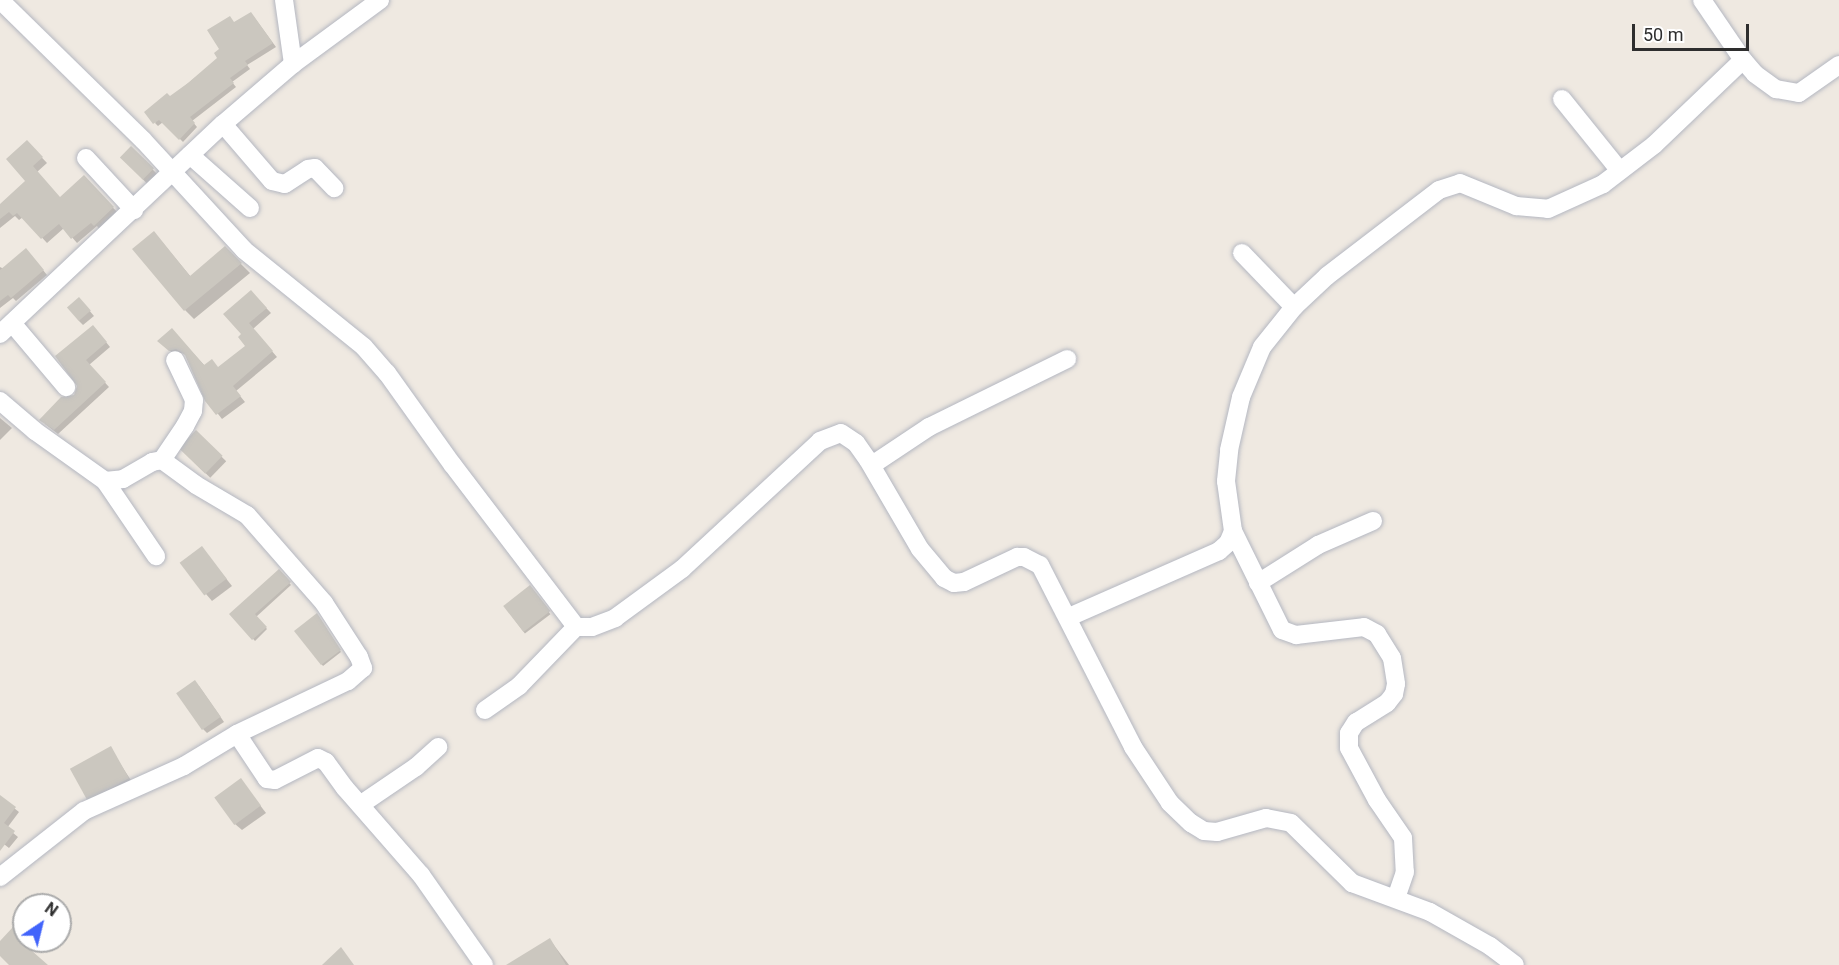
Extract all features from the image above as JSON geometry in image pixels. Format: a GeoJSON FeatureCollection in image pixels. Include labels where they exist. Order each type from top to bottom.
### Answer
{"type":"FeatureCollection","features":[{"type":"Feature","properties":{"kind":"street"},"geometry":{"type":"LineString","coordinates":[[0,0],[252,257],[341,326],[380,364],[576,627]]}},
{"type":"Feature","properties":{"kind":"street"},"geometry":{"type":"LineString","coordinates":[[285,0],[293,64]]}},
{"type":"Feature","properties":{"kind":"street"},"geometry":{"type":"LineString","coordinates":[[66,387],[6,328],[223,124],[293,64],[380,0]]}},
{"type":"Feature","properties":{"kind":"street"},"geometry":{"type":"LineString","coordinates":[[1702,0],[1743,60],[1755,74],[1776,88],[1799,93],[1839,65]]}},
{"type":"Feature","properties":{"kind":"street"},"geometry":{"type":"LineString","coordinates":[[1396,898],[1405,872],[1403,838],[1377,800],[1349,748],[1349,733],[1356,722],[1387,703],[1394,694],[1396,684],[1392,658],[1377,634],[1364,627],[1288,634],[1278,624],[1233,531],[1226,481],[1229,450],[1241,397],[1262,347],[1294,307],[1327,276],[1439,190],[1448,185],[1469,186],[1516,206],[1548,209],[1603,184],[1654,145],[1743,60]]}},
{"type":"Feature","properties":{"kind":"street"},"geometry":{"type":"LineString","coordinates":[[1562,99],[1620,171]]}},
{"type":"Feature","properties":{"kind":"street"},"geometry":{"type":"LineString","coordinates":[[223,124],[272,181],[285,184],[315,168],[334,188]]}},
{"type":"Feature","properties":{"kind":"street"},"geometry":{"type":"LineString","coordinates":[[190,155],[250,208]]}},
{"type":"Feature","properties":{"kind":"street"},"geometry":{"type":"LineString","coordinates":[[86,158],[134,210]]}},
{"type":"Feature","properties":{"kind":"street"},"geometry":{"type":"LineString","coordinates":[[1242,253],[1294,307]]}},
{"type":"Feature","properties":{"kind":"street"},"geometry":{"type":"LineString","coordinates":[[872,465],[929,427],[1067,359]]}},
{"type":"Feature","properties":{"kind":"street"},"geometry":{"type":"LineString","coordinates":[[105,481],[123,479],[162,460],[185,426],[193,411],[194,400],[175,360]]}},
{"type":"Feature","properties":{"kind":"street"},"geometry":{"type":"LineString","coordinates":[[0,401],[35,431],[105,481],[156,556]]}},
{"type":"Feature","properties":{"kind":"street"},"geometry":{"type":"LineString","coordinates":[[485,710],[519,686],[576,627],[592,627],[615,618],[682,569],[820,441],[841,432],[856,442],[872,465],[920,549],[944,578],[954,583],[964,582],[1017,557],[1024,557],[1040,565],[1069,617],[1132,747],[1170,803],[1191,823],[1204,831],[1218,832],[1266,818],[1291,823],[1352,883],[1396,898],[1440,918],[1490,946],[1515,965]]}},
{"type":"Feature","properties":{"kind":"street"},"geometry":{"type":"LineString","coordinates":[[0,877],[84,811],[184,766],[237,734],[348,681],[362,671],[362,663],[324,603],[259,526],[247,515],[195,485],[162,460]]}},
{"type":"Feature","properties":{"kind":"street"},"geometry":{"type":"LineString","coordinates":[[1258,583],[1318,545],[1372,521]]}},
{"type":"Feature","properties":{"kind":"street"},"geometry":{"type":"LineString","coordinates":[[1069,617],[1220,551],[1228,543],[1233,531]]}},
{"type":"Feature","properties":{"kind":"street"},"geometry":{"type":"LineString","coordinates":[[237,734],[267,779],[275,780],[315,759],[321,759],[421,874],[484,965]]}},
{"type":"Feature","properties":{"kind":"street"},"geometry":{"type":"LineString","coordinates":[[360,805],[416,767],[438,747]]}},
{"type":"Feature","properties":{"kind":"building"},"geometry":{"type":"Polygon","coordinates":[[[251,12],[273,43],[245,61],[248,65],[230,78],[234,83],[190,117],[195,123],[179,140],[159,120],[153,124],[144,112],[167,93],[170,96],[188,83],[217,58],[214,53],[219,49],[207,30],[230,16],[234,22],[251,12]]]}},
{"type":"Feature","properties":{"kind":"building"},"geometry":{"type":"Polygon","coordinates":[[[27,140],[43,157],[33,166],[60,197],[84,175],[114,207],[94,226],[91,223],[71,239],[59,224],[41,239],[17,213],[13,216],[9,212],[0,219],[0,204],[25,181],[6,159],[27,140]]]}},
{"type":"Feature","properties":{"kind":"building"},"geometry":{"type":"Polygon","coordinates":[[[131,146],[154,168],[143,180],[120,158],[131,146]]]}},
{"type":"Feature","properties":{"kind":"building"},"geometry":{"type":"Polygon","coordinates":[[[154,231],[190,276],[225,246],[242,263],[184,311],[132,249],[154,231]]]}},
{"type":"Feature","properties":{"kind":"building"},"geometry":{"type":"Polygon","coordinates":[[[26,248],[44,270],[11,298],[8,295],[0,301],[0,270],[26,248]]]}},
{"type":"Feature","properties":{"kind":"building"},"geometry":{"type":"Polygon","coordinates":[[[251,290],[267,308],[249,323],[273,351],[233,386],[241,396],[216,415],[205,401],[185,355],[176,349],[169,351],[157,341],[172,328],[204,365],[212,359],[218,367],[245,346],[238,337],[241,334],[223,314],[251,290]]]}},
{"type":"Feature","properties":{"kind":"building"},"geometry":{"type":"Polygon","coordinates":[[[79,297],[91,311],[79,321],[67,307],[79,297]]]}},
{"type":"Feature","properties":{"kind":"building"},"geometry":{"type":"Polygon","coordinates":[[[93,325],[107,342],[86,360],[106,382],[54,430],[39,420],[61,397],[74,395],[77,386],[55,356],[93,325]]]}},
{"type":"Feature","properties":{"kind":"building"},"geometry":{"type":"Polygon","coordinates":[[[196,430],[223,456],[205,474],[179,448],[196,430]]]}},
{"type":"Feature","properties":{"kind":"building"},"geometry":{"type":"Polygon","coordinates":[[[202,546],[227,579],[204,596],[180,563],[202,546]]]}},
{"type":"Feature","properties":{"kind":"building"},"geometry":{"type":"Polygon","coordinates":[[[279,569],[291,582],[255,614],[267,627],[252,640],[229,614],[279,569]]]}},
{"type":"Feature","properties":{"kind":"building"},"geometry":{"type":"Polygon","coordinates":[[[530,585],[550,611],[524,632],[503,606],[530,585]]]}},
{"type":"Feature","properties":{"kind":"building"},"geometry":{"type":"Polygon","coordinates":[[[317,613],[341,650],[321,665],[294,631],[317,613]]]}},
{"type":"Feature","properties":{"kind":"building"},"geometry":{"type":"Polygon","coordinates":[[[195,680],[221,717],[202,730],[176,693],[195,680]]]}},
{"type":"Feature","properties":{"kind":"building"},"geometry":{"type":"Polygon","coordinates":[[[111,746],[129,778],[88,801],[70,769],[111,746]]]}},
{"type":"Feature","properties":{"kind":"building"},"geometry":{"type":"Polygon","coordinates":[[[241,778],[261,806],[234,825],[214,797],[241,778]]]}},
{"type":"Feature","properties":{"kind":"building"},"geometry":{"type":"Polygon","coordinates":[[[0,795],[16,807],[4,823],[15,831],[0,851],[0,795]]]}},
{"type":"Feature","properties":{"kind":"building"},"geometry":{"type":"Polygon","coordinates":[[[12,928],[12,953],[34,953],[48,965],[9,965],[0,956],[0,941],[12,928]]]}},
{"type":"Feature","properties":{"kind":"building"},"geometry":{"type":"Polygon","coordinates":[[[550,938],[566,965],[506,965],[550,938]]]}},
{"type":"Feature","properties":{"kind":"building"},"geometry":{"type":"Polygon","coordinates":[[[341,947],[354,965],[322,965],[341,947]]]}}]}
